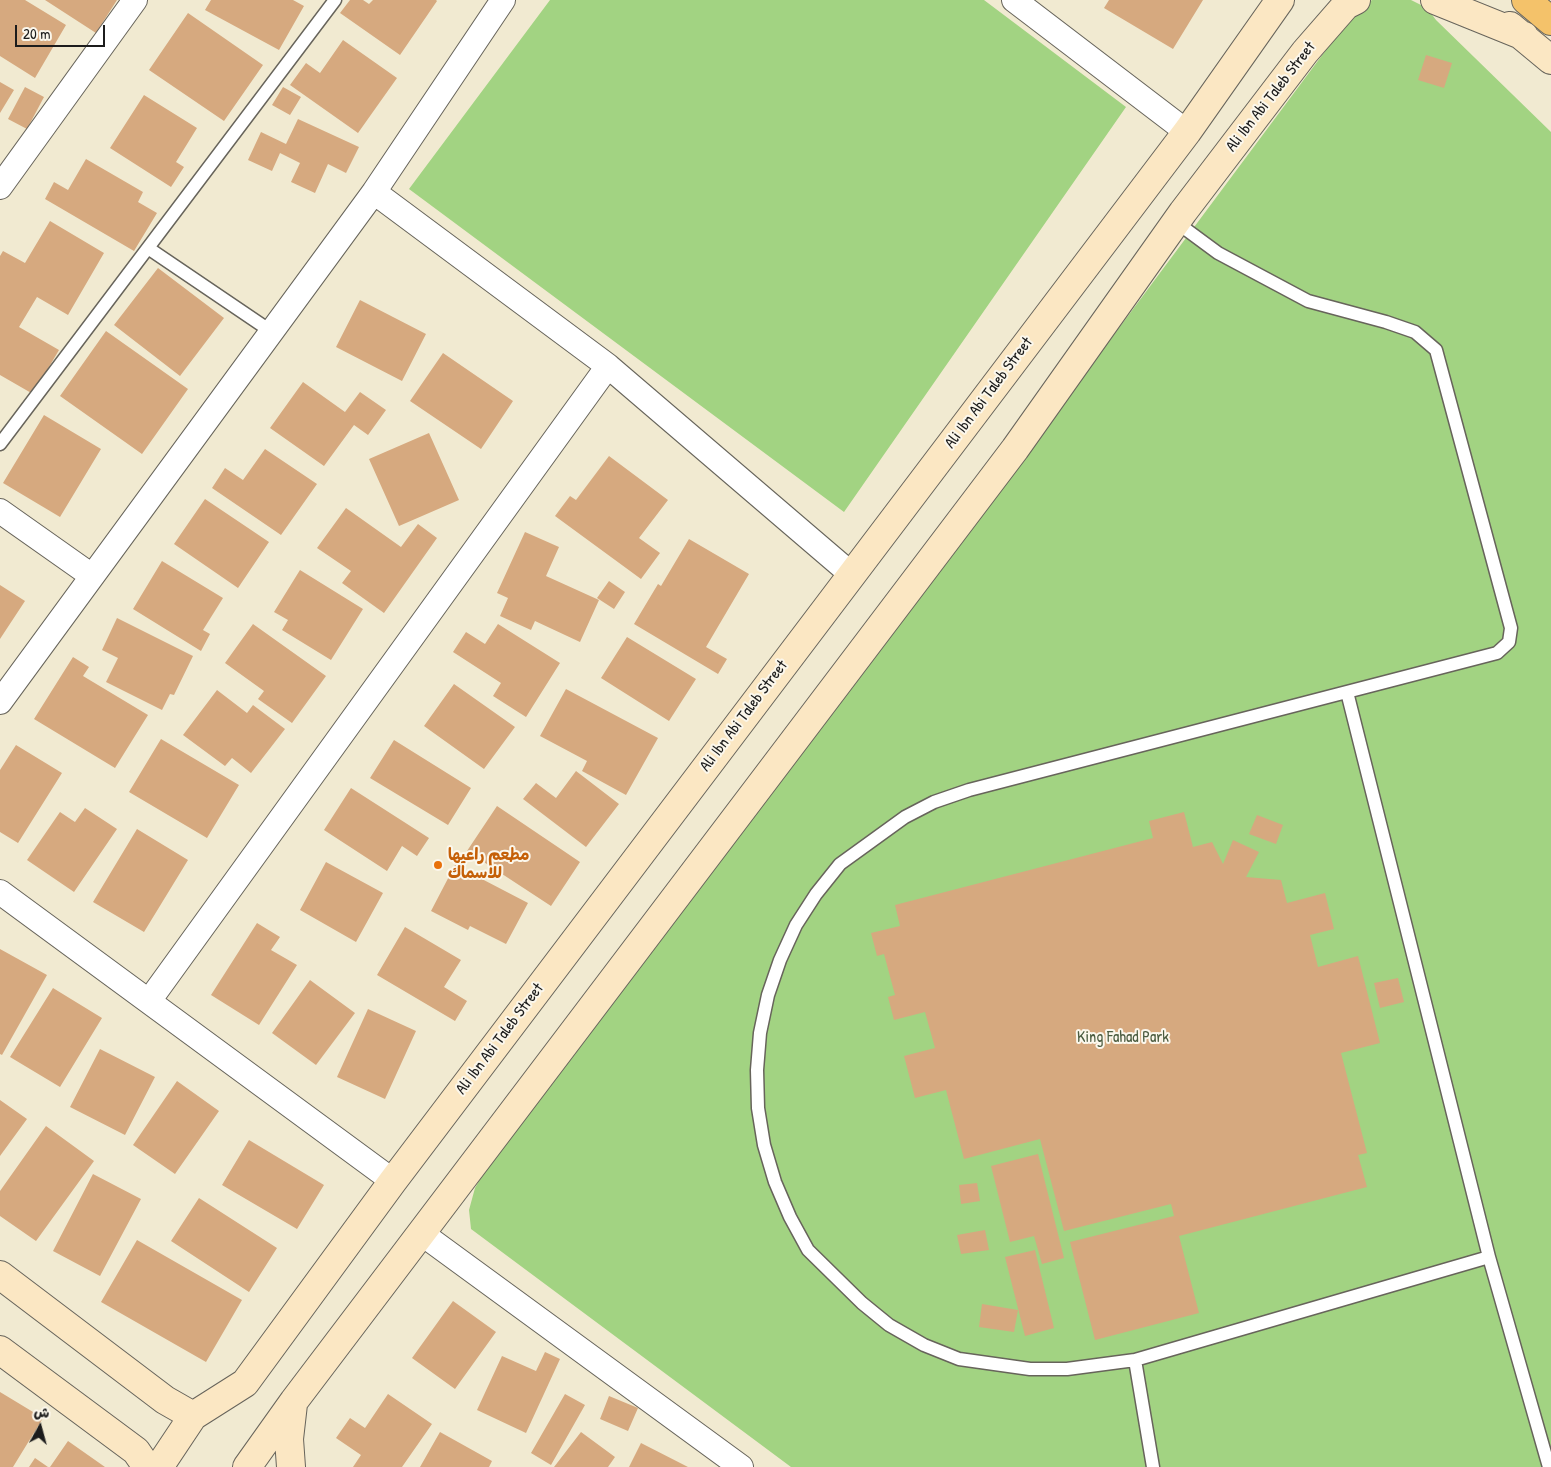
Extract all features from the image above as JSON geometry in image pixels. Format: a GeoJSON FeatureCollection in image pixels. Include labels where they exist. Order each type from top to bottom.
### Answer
{"type":"FeatureCollection","features":[{"type":"Feature","properties":{"kind":"highway"},"geometry":{"type":"LineString","coordinates":[[1526,0],[1551,21]]}},
{"type":"Feature","properties":{"kind":"street"},"geometry":{"type":"LineString","coordinates":[[0,187],[135,0]]}},
{"type":"Feature","properties":{"kind":"street"},"geometry":{"type":"LineString","coordinates":[[0,702],[374,192],[503,0]]}},
{"type":"Feature","properties":{"kind":"street"},"geometry":{"type":"LineString","coordinates":[[1014,0],[1187,132]]}},
{"type":"Feature","properties":{"kind":"street"},"geometry":{"type":"LineString","coordinates":[[1321,34],[1339,0]]}},
{"type":"Feature","properties":{"kind":"street","name":"Ali Ibn Abi Taleb Street"},"geometry":{"type":"LineString","coordinates":[[247,1467],[294,1401],[421,1232],[1014,450],[1176,222],[1305,52],[1346,5],[1356,0]]}},
{"type":"Feature","properties":{"kind":"street"},"geometry":{"type":"LineString","coordinates":[[1435,0],[1524,36]]}},
{"type":"Feature","properties":{"kind":"street"},"geometry":{"type":"LineString","coordinates":[[1478,0],[1551,60]]}},
{"type":"Feature","properties":{"kind":"street","name":"Ali Ibn Abi Taleb Street"},"geometry":{"type":"LineString","coordinates":[[193,1416],[245,1383],[393,1181],[1187,132],[1280,1]]}},
{"type":"Feature","properties":{"kind":"street"},"geometry":{"type":"LineString","coordinates":[[374,192],[608,366],[851,574]]}},
{"type":"Feature","properties":{"kind":"street"},"geometry":{"type":"LineString","coordinates":[[149,1001],[608,366]]}},
{"type":"Feature","properties":{"kind":"street"},"geometry":{"type":"LineString","coordinates":[[0,511],[92,576]]}},
{"type":"Feature","properties":{"kind":"street"},"geometry":{"type":"LineString","coordinates":[[0,892],[393,1181]]}},
{"type":"Feature","properties":{"kind":"street"},"geometry":{"type":"LineString","coordinates":[[421,1232],[741,1467]]}},
{"type":"Feature","properties":{"kind":"street"},"geometry":{"type":"LineString","coordinates":[[0,1275],[165,1400],[193,1416],[159,1467]]}},
{"type":"Feature","properties":{"kind":"street"},"geometry":{"type":"LineString","coordinates":[[0,1350],[136,1451],[147,1467]]}},
{"type":"Feature","properties":{"kind":"street"},"geometry":{"type":"LineString","coordinates":[[291,1467],[289,1439],[294,1401]]}},
{"type":"Feature","properties":{"kind":"lane"},"geometry":{"type":"LineString","coordinates":[[0,444],[335,0]]}},
{"type":"Feature","properties":{"kind":"lane"},"geometry":{"type":"LineString","coordinates":[[1176,222],[1218,254],[1308,301],[1386,322],[1415,332],[1436,350],[1511,628],[1509,642],[1497,653],[969,790],[934,802],[905,817],[840,864],[816,894],[796,925],[780,960],[768,995],[760,1033],[756,1070],[758,1108],[764,1145],[775,1182],[790,1217],[808,1250],[862,1303],[889,1325],[924,1345],[959,1359],[1030,1369],[1067,1369],[1135,1360],[1489,1257]]}},
{"type":"Feature","properties":{"kind":"lane"},"geometry":{"type":"LineString","coordinates":[[148,248],[272,332]]}},
{"type":"Feature","properties":{"kind":"lane"},"geometry":{"type":"LineString","coordinates":[[1347,692],[1489,1257],[1549,1467]]}},
{"type":"Feature","properties":{"kind":"lane"},"geometry":{"type":"LineString","coordinates":[[1135,1360],[1153,1467]]}},
{"type":"Feature","properties":{"kind":"green space"},"geometry":{"type":"Polygon","coordinates":[[[550,0],[984,0],[1126,107],[844,512],[409,189],[550,0]]]}},
{"type":"Feature","properties":{"kind":"green space","name":"King Fahad Park"},"geometry":{"type":"Polygon","coordinates":[[[1372,0],[1411,0],[1427,8],[1436,20],[1551,132],[1551,1467],[791,1467],[471,1229],[469,1210],[475,1188],[484,1172],[903,618],[1355,11],[1372,0]]]}},
{"type":"Feature","properties":{"kind":"building"},"geometry":{"type":"Polygon","coordinates":[[[0,0],[25,0],[66,25],[35,78],[0,56],[0,0]]]}},
{"type":"Feature","properties":{"kind":"building"},"geometry":{"type":"Polygon","coordinates":[[[45,0],[117,0],[96,33],[45,0]]]}},
{"type":"Feature","properties":{"kind":"building"},"geometry":{"type":"Polygon","coordinates":[[[211,0],[293,0],[304,6],[279,50],[205,10],[211,0]]]}},
{"type":"Feature","properties":{"kind":"building"},"geometry":{"type":"Polygon","coordinates":[[[350,0],[363,0],[369,4],[373,0],[437,1],[400,55],[340,13],[350,0]]]}},
{"type":"Feature","properties":{"kind":"building"},"geometry":{"type":"Polygon","coordinates":[[[1109,0],[1203,0],[1173,49],[1104,8],[1109,0]]]}},
{"type":"Feature","properties":{"kind":"building"},"geometry":{"type":"Polygon","coordinates":[[[188,13],[263,65],[224,121],[149,70],[188,13]]]}},
{"type":"Feature","properties":{"kind":"building"},"geometry":{"type":"Polygon","coordinates":[[[343,40],[397,78],[358,133],[290,85],[306,63],[320,73],[343,40]]]}},
{"type":"Feature","properties":{"kind":"building"},"geometry":{"type":"Polygon","coordinates":[[[1426,55],[1452,63],[1444,88],[1418,80],[1426,55]]]}},
{"type":"Feature","properties":{"kind":"building"},"geometry":{"type":"Polygon","coordinates":[[[0,82],[14,90],[0,113],[0,82]]]}},
{"type":"Feature","properties":{"kind":"building"},"geometry":{"type":"Polygon","coordinates":[[[25,87],[44,97],[27,129],[8,119],[25,87]]]}},
{"type":"Feature","properties":{"kind":"building"},"geometry":{"type":"Polygon","coordinates":[[[283,87],[301,97],[290,115],[272,105],[283,87]]]}},
{"type":"Feature","properties":{"kind":"building"},"geometry":{"type":"Polygon","coordinates":[[[144,95],[197,128],[176,162],[184,167],[171,187],[110,148],[144,95]]]}},
{"type":"Feature","properties":{"kind":"building"},"geometry":{"type":"Polygon","coordinates":[[[298,119],[359,147],[346,173],[328,164],[315,193],[291,182],[300,163],[280,153],[272,171],[248,160],[261,132],[286,144],[298,119]]]}},
{"type":"Feature","properties":{"kind":"building"},"geometry":{"type":"Polygon","coordinates":[[[86,159],[143,192],[138,202],[157,213],[134,251],[45,199],[54,182],[68,190],[86,159]]]}},
{"type":"Feature","properties":{"kind":"building"},"geometry":{"type":"Polygon","coordinates":[[[50,221],[104,253],[68,315],[37,297],[19,327],[59,350],[33,394],[0,375],[0,256],[3,251],[25,263],[50,221]]]}},
{"type":"Feature","properties":{"kind":"building"},"geometry":{"type":"Polygon","coordinates":[[[158,268],[224,318],[180,376],[114,325],[158,268]]]}},
{"type":"Feature","properties":{"kind":"building"},"geometry":{"type":"Polygon","coordinates":[[[360,300],[426,334],[402,381],[336,347],[360,300]]]}},
{"type":"Feature","properties":{"kind":"building"},"geometry":{"type":"Polygon","coordinates":[[[106,331],[188,389],[142,454],[60,396],[106,331]]]}},
{"type":"Feature","properties":{"kind":"building"},"geometry":{"type":"Polygon","coordinates":[[[443,353],[513,401],[481,449],[410,401],[443,353]]]}},
{"type":"Feature","properties":{"kind":"building"},"geometry":{"type":"Polygon","coordinates":[[[303,382],[345,412],[360,392],[386,410],[368,435],[354,425],[324,466],[270,428],[303,382]]]}},
{"type":"Feature","properties":{"kind":"building"},"geometry":{"type":"Polygon","coordinates":[[[44,415],[101,449],[60,517],[3,483],[44,415]]]}},
{"type":"Feature","properties":{"kind":"building"},"geometry":{"type":"Polygon","coordinates":[[[429,433],[459,500],[399,526],[369,459],[429,433]]]}},
{"type":"Feature","properties":{"kind":"building"},"geometry":{"type":"Polygon","coordinates":[[[265,449],[317,484],[281,535],[212,488],[225,468],[243,480],[265,449]]]}},
{"type":"Feature","properties":{"kind":"building"},"geometry":{"type":"Polygon","coordinates":[[[609,456],[668,500],[639,538],[660,553],[641,579],[555,516],[570,496],[576,500],[609,456]]]}},
{"type":"Feature","properties":{"kind":"building"},"geometry":{"type":"Polygon","coordinates":[[[205,499],[269,542],[238,588],[174,544],[205,499]]]}},
{"type":"Feature","properties":{"kind":"building"},"geometry":{"type":"Polygon","coordinates":[[[346,508],[401,547],[418,524],[437,538],[384,613],[342,583],[351,571],[317,548],[346,508]]]}},
{"type":"Feature","properties":{"kind":"building"},"geometry":{"type":"Polygon","coordinates":[[[525,532],[559,547],[546,576],[599,600],[580,642],[535,621],[531,630],[500,616],[508,598],[497,593],[525,532]]]}},
{"type":"Feature","properties":{"kind":"building"},"geometry":{"type":"Polygon","coordinates":[[[689,539],[749,574],[706,647],[727,659],[718,674],[634,624],[658,584],[661,586],[689,539]]]}},
{"type":"Feature","properties":{"kind":"building"},"geometry":{"type":"Polygon","coordinates":[[[162,561],[223,598],[203,630],[210,634],[201,651],[133,609],[162,561]]]}},
{"type":"Feature","properties":{"kind":"building"},"geometry":{"type":"Polygon","coordinates":[[[300,570],[363,609],[331,660],[282,630],[288,620],[274,612],[300,570]]]}},
{"type":"Feature","properties":{"kind":"building"},"geometry":{"type":"Polygon","coordinates":[[[609,581],[625,592],[614,609],[597,598],[609,581]]]}},
{"type":"Feature","properties":{"kind":"building"},"geometry":{"type":"Polygon","coordinates":[[[0,585],[25,601],[0,639],[0,585]]]}},
{"type":"Feature","properties":{"kind":"building"},"geometry":{"type":"Polygon","coordinates":[[[117,618],[193,656],[174,695],[170,694],[162,710],[106,682],[118,658],[102,650],[117,618]]]}},
{"type":"Feature","properties":{"kind":"building"},"geometry":{"type":"Polygon","coordinates":[[[253,624],[326,676],[292,723],[258,699],[264,691],[225,663],[253,624]]]}},
{"type":"Feature","properties":{"kind":"building"},"geometry":{"type":"Polygon","coordinates":[[[498,624],[560,663],[526,717],[493,696],[501,683],[453,652],[466,632],[485,644],[498,624]]]}},
{"type":"Feature","properties":{"kind":"building"},"geometry":{"type":"Polygon","coordinates":[[[627,637],[696,679],[669,721],[601,678],[627,637]]]}},
{"type":"Feature","properties":{"kind":"building"},"geometry":{"type":"Polygon","coordinates":[[[73,657],[89,667],[83,676],[148,715],[115,768],[34,719],[73,657]]]}},
{"type":"Feature","properties":{"kind":"building"},"geometry":{"type":"Polygon","coordinates":[[[454,684],[515,727],[484,769],[424,726],[454,684]]]}},
{"type":"Feature","properties":{"kind":"building"},"geometry":{"type":"Polygon","coordinates":[[[566,689],[658,738],[626,795],[582,771],[587,761],[540,736],[566,689]]]}},
{"type":"Feature","properties":{"kind":"building"},"geometry":{"type":"Polygon","coordinates":[[[217,690],[247,713],[253,705],[285,729],[251,773],[232,758],[225,766],[183,735],[217,690]]]}},
{"type":"Feature","properties":{"kind":"building"},"geometry":{"type":"Polygon","coordinates":[[[161,739],[239,785],[207,838],[129,792],[161,739]]]}},
{"type":"Feature","properties":{"kind":"building"},"geometry":{"type":"Polygon","coordinates":[[[394,740],[471,788],[448,825],[370,778],[394,740]]]}},
{"type":"Feature","properties":{"kind":"building"},"geometry":{"type":"Polygon","coordinates":[[[16,745],[62,773],[18,843],[0,832],[0,770],[16,745]]]}},
{"type":"Feature","properties":{"kind":"building"},"geometry":{"type":"Polygon","coordinates":[[[576,771],[619,804],[586,847],[523,799],[536,783],[556,798],[576,771]]]}},
{"type":"Feature","properties":{"kind":"building"},"geometry":{"type":"Polygon","coordinates":[[[351,788],[429,838],[417,856],[402,846],[387,871],[324,830],[351,788]]]}},
{"type":"Feature","properties":{"kind":"building"},"geometry":{"type":"Polygon","coordinates":[[[497,806],[580,862],[551,906],[467,851],[497,806]]]}},
{"type":"Feature","properties":{"kind":"building"},"geometry":{"type":"Polygon","coordinates":[[[85,808],[117,829],[74,892],[27,860],[60,812],[75,822],[85,808]]]}},
{"type":"Feature","properties":{"kind":"building"},"geometry":{"type":"Polygon","coordinates":[[[1184,812],[1193,847],[1212,842],[1223,864],[1233,840],[1259,852],[1246,877],[1281,880],[1287,903],[1325,893],[1334,929],[1310,935],[1318,967],[1358,956],[1380,1043],[1341,1053],[1367,1153],[1358,1155],[1367,1187],[1179,1236],[1199,1313],[1095,1340],[1070,1242],[1174,1216],[1171,1204],[1064,1231],[1040,1139],[964,1159],[946,1090],[915,1098],[904,1056],[935,1048],[925,1012],[894,1020],[888,997],[895,995],[884,954],[877,956],[871,933],[900,926],[895,905],[1153,838],[1149,821],[1184,812]]]}},
{"type":"Feature","properties":{"kind":"building"},"geometry":{"type":"Polygon","coordinates":[[[1257,815],[1283,825],[1276,844],[1249,834],[1257,815]]]}},
{"type":"Feature","properties":{"kind":"building"},"geometry":{"type":"Polygon","coordinates":[[[137,829],[188,860],[144,932],[93,902],[137,829]]]}},
{"type":"Feature","properties":{"kind":"building"},"geometry":{"type":"Polygon","coordinates":[[[326,862],[383,893],[356,942],[300,910],[326,862]]]}},
{"type":"Feature","properties":{"kind":"building"},"geometry":{"type":"Polygon","coordinates":[[[455,865],[528,903],[506,944],[470,926],[468,930],[431,911],[455,865]]]}},
{"type":"Feature","properties":{"kind":"building"},"geometry":{"type":"Polygon","coordinates":[[[257,923],[280,937],[271,950],[297,965],[259,1025],[211,995],[257,923]]]}},
{"type":"Feature","properties":{"kind":"building"},"geometry":{"type":"Polygon","coordinates":[[[405,927],[461,960],[444,987],[467,1001],[455,1021],[377,975],[405,927]]]}},
{"type":"Feature","properties":{"kind":"building"},"geometry":{"type":"Polygon","coordinates":[[[0,949],[47,975],[2,1055],[0,1054],[0,949]]]}},
{"type":"Feature","properties":{"kind":"building"},"geometry":{"type":"Polygon","coordinates":[[[1398,978],[1404,1002],[1380,1008],[1374,983],[1398,978]]]}},
{"type":"Feature","properties":{"kind":"building"},"geometry":{"type":"Polygon","coordinates":[[[310,980],[355,1013],[316,1065],[272,1033],[310,980]]]}},
{"type":"Feature","properties":{"kind":"building"},"geometry":{"type":"Polygon","coordinates":[[[53,988],[102,1018],[60,1087],[10,1057],[53,988]]]}},
{"type":"Feature","properties":{"kind":"building"},"geometry":{"type":"Polygon","coordinates":[[[368,1009],[416,1031],[385,1099],[337,1077],[368,1009]]]}},
{"type":"Feature","properties":{"kind":"building"},"geometry":{"type":"Polygon","coordinates":[[[100,1049],[155,1077],[125,1135],[70,1107],[100,1049]]]}},
{"type":"Feature","properties":{"kind":"building"},"geometry":{"type":"Polygon","coordinates":[[[177,1081],[219,1111],[175,1174],[133,1145],[177,1081]]]}},
{"type":"Feature","properties":{"kind":"building"},"geometry":{"type":"Polygon","coordinates":[[[0,1100],[27,1119],[0,1156],[0,1100]]]}},
{"type":"Feature","properties":{"kind":"building"},"geometry":{"type":"Polygon","coordinates":[[[46,1126],[94,1161],[36,1241],[0,1216],[0,1191],[46,1126]]]}},
{"type":"Feature","properties":{"kind":"building"},"geometry":{"type":"Polygon","coordinates":[[[249,1140],[324,1185],[297,1229],[222,1185],[249,1140]]]}},
{"type":"Feature","properties":{"kind":"building"},"geometry":{"type":"Polygon","coordinates":[[[1038,1154],[1064,1258],[1042,1264],[1034,1236],[1010,1242],[991,1166],[1038,1154]]]}},
{"type":"Feature","properties":{"kind":"building"},"geometry":{"type":"Polygon","coordinates":[[[93,1174],[141,1199],[100,1276],[53,1251],[93,1174]]]}},
{"type":"Feature","properties":{"kind":"building"},"geometry":{"type":"Polygon","coordinates":[[[977,1183],[980,1201],[961,1204],[959,1185],[977,1183]]]}},
{"type":"Feature","properties":{"kind":"building"},"geometry":{"type":"Polygon","coordinates":[[[199,1198],[277,1248],[249,1292],[171,1241],[199,1198]]]}},
{"type":"Feature","properties":{"kind":"building"},"geometry":{"type":"Polygon","coordinates":[[[985,1230],[989,1250],[961,1254],[957,1235],[985,1230]]]}},
{"type":"Feature","properties":{"kind":"building"},"geometry":{"type":"Polygon","coordinates":[[[137,1240],[242,1300],[206,1362],[101,1302],[137,1240]]]}},
{"type":"Feature","properties":{"kind":"building"},"geometry":{"type":"Polygon","coordinates":[[[1035,1250],[1054,1328],[1025,1336],[1005,1257],[1035,1250]]]}},
{"type":"Feature","properties":{"kind":"building"},"geometry":{"type":"Polygon","coordinates":[[[453,1301],[496,1332],[455,1389],[412,1358],[453,1301]]]}},
{"type":"Feature","properties":{"kind":"building"},"geometry":{"type":"Polygon","coordinates":[[[982,1304],[1018,1310],[1014,1332],[979,1327],[982,1304]]]}},
{"type":"Feature","properties":{"kind":"building"},"geometry":{"type":"Polygon","coordinates":[[[545,1352],[560,1359],[526,1433],[477,1410],[502,1356],[536,1371],[545,1352]]]}},
{"type":"Feature","properties":{"kind":"building"},"geometry":{"type":"Polygon","coordinates":[[[0,1392],[43,1418],[13,1467],[0,1467],[0,1392]]]}},
{"type":"Feature","properties":{"kind":"building"},"geometry":{"type":"Polygon","coordinates":[[[388,1394],[432,1424],[402,1467],[353,1467],[361,1455],[336,1438],[350,1418],[365,1428],[388,1394]]]}},
{"type":"Feature","properties":{"kind":"building"},"geometry":{"type":"Polygon","coordinates":[[[565,1394],[585,1405],[551,1465],[531,1453],[565,1394]]]}},
{"type":"Feature","properties":{"kind":"building"},"geometry":{"type":"Polygon","coordinates":[[[609,1396],[638,1408],[628,1431],[600,1419],[609,1396]]]}},
{"type":"Feature","properties":{"kind":"building"},"geometry":{"type":"Polygon","coordinates":[[[440,1432],[492,1461],[489,1467],[420,1467],[440,1432]]]}},
{"type":"Feature","properties":{"kind":"building"},"geometry":{"type":"Polygon","coordinates":[[[581,1432],[615,1457],[608,1467],[554,1467],[581,1432]]]}},
{"type":"Feature","properties":{"kind":"building"},"geometry":{"type":"Polygon","coordinates":[[[68,1441],[105,1467],[50,1467],[68,1441]]]}},
{"type":"Feature","properties":{"kind":"building"},"geometry":{"type":"Polygon","coordinates":[[[641,1443],[688,1467],[629,1467],[641,1443]]]}},
{"type":"Feature","properties":{"kind":"building"},"geometry":{"type":"Polygon","coordinates":[[[35,1458],[48,1467],[29,1467],[35,1458]]]}},
{"type":"Feature","properties":{"kind":"place","name":"مطعم راعيها للاسماك"},"geometry":{"type":"Point","coordinates":[438,865]}}]}
